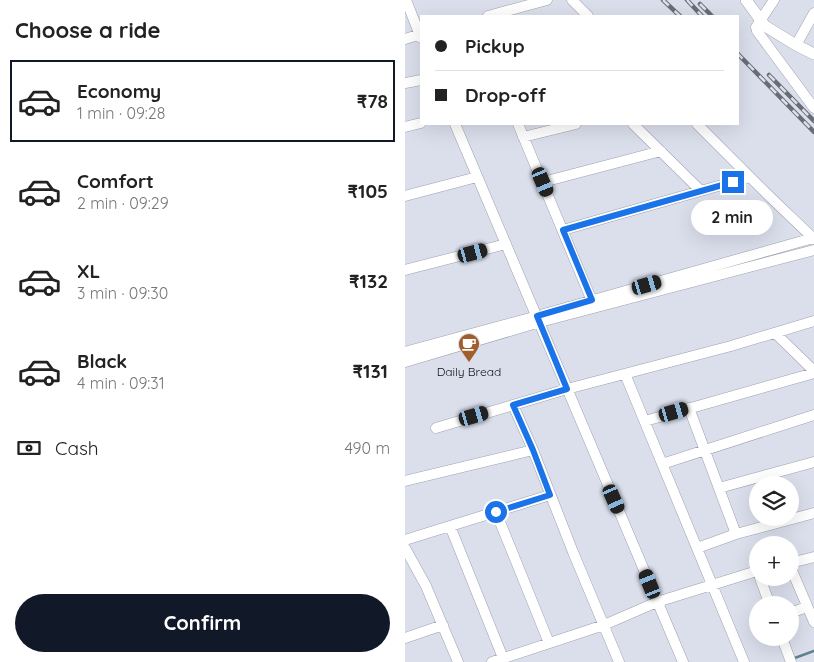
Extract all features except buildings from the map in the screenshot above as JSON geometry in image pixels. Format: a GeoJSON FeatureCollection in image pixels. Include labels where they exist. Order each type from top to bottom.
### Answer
{"type":"FeatureCollection","features":[{"type":"Feature","properties":{"kind":"street"},"geometry":{"type":"LineString","coordinates":[[406,0],[420,34]]}},
{"type":"Feature","properties":{"kind":"street"},"geometry":{"type":"LineString","coordinates":[[492,15],[547,0]]}},
{"type":"Feature","properties":{"kind":"street"},"geometry":{"type":"LineString","coordinates":[[572,0],[587,15]]}},
{"type":"Feature","properties":{"kind":"street"},"geometry":{"type":"LineString","coordinates":[[746,0],[760,21],[796,45],[814,54]]}},
{"type":"Feature","properties":{"kind":"street"},"geometry":{"type":"LineString","coordinates":[[774,0],[760,21],[757,31],[814,108]]}},
{"type":"Feature","properties":{"kind":"street"},"geometry":{"type":"LineString","coordinates":[[796,45],[814,13]]}},
{"type":"Feature","properties":{"kind":"street"},"geometry":{"type":"LineString","coordinates":[[405,39],[420,36]]}},
{"type":"Feature","properties":{"kind":"street"},"geometry":{"type":"LineString","coordinates":[[405,83],[420,80]]}},
{"type":"Feature","properties":{"kind":"street"},"geometry":{"type":"LineString","coordinates":[[405,127],[420,123]]}},
{"type":"Feature","properties":{"kind":"street"},"geometry":{"type":"LineString","coordinates":[[455,125],[683,662]]}},
{"type":"Feature","properties":{"kind":"street"},"geometry":{"type":"LineString","coordinates":[[518,125],[592,300]]}},
{"type":"Feature","properties":{"kind":"street"},"geometry":{"type":"LineString","coordinates":[[523,137],[571,125]]}},
{"type":"Feature","properties":{"kind":"street"},"geometry":{"type":"LineString","coordinates":[[634,125],[701,191]]}},
{"type":"Feature","properties":{"kind":"street"},"geometry":{"type":"LineString","coordinates":[[698,125],[813,238]]}},
{"type":"Feature","properties":{"kind":"street"},"geometry":{"type":"LineString","coordinates":[[543,182],[661,151]]}},
{"type":"Feature","properties":{"kind":"street"},"geometry":{"type":"LineString","coordinates":[[405,196],[477,177]]}},
{"type":"Feature","properties":{"kind":"street"},"geometry":{"type":"LineString","coordinates":[[563,230],[750,177]]}},
{"type":"Feature","properties":{"kind":"street"},"geometry":{"type":"LineString","coordinates":[[405,362],[592,300],[813,238]]}},
{"type":"Feature","properties":{"kind":"street"},"geometry":{"type":"LineString","coordinates":[[405,270],[506,244]]}},
{"type":"Feature","properties":{"kind":"street"},"geometry":{"type":"LineString","coordinates":[[405,352],[814,250]]}},
{"type":"Feature","properties":{"kind":"street"},"geometry":{"type":"LineString","coordinates":[[436,428],[567,389],[731,346],[814,321]]}},
{"type":"Feature","properties":{"kind":"street"},"geometry":{"type":"LineString","coordinates":[[645,421],[814,372],[775,333]]}},
{"type":"Feature","properties":{"kind":"street"},"geometry":{"type":"LineString","coordinates":[[625,374],[744,662]]}},
{"type":"Feature","properties":{"kind":"street"},"geometry":{"type":"LineString","coordinates":[[513,405],[604,625],[615,661]]}},
{"type":"Feature","properties":{"kind":"street"},"geometry":{"type":"LineString","coordinates":[[689,408],[736,534]]}},
{"type":"Feature","properties":{"kind":"street"},"geometry":{"type":"LineString","coordinates":[[662,464],[814,415]]}},
{"type":"Feature","properties":{"kind":"street"},"geometry":{"type":"LineString","coordinates":[[405,481],[533,450]]}},
{"type":"Feature","properties":{"kind":"street"},"geometry":{"type":"LineString","coordinates":[[719,488],[814,462]]}},
{"type":"Feature","properties":{"kind":"street"},"geometry":{"type":"LineString","coordinates":[[405,540],[550,495]]}},
{"type":"Feature","properties":{"kind":"street"},"geometry":{"type":"LineString","coordinates":[[496,512],[549,643]]}},
{"type":"Feature","properties":{"kind":"street"},"geometry":{"type":"LineString","coordinates":[[697,548],[736,534],[814,513]]}},
{"type":"Feature","properties":{"kind":"street"},"geometry":{"type":"LineString","coordinates":[[450,526],[503,658]]}},
{"type":"Feature","properties":{"kind":"street"},"geometry":{"type":"LineString","coordinates":[[405,548],[426,586],[458,662]]}},
{"type":"Feature","properties":{"kind":"street"},"geometry":{"type":"LineString","coordinates":[[799,561],[814,557]]}},
{"type":"Feature","properties":{"kind":"street"},"geometry":{"type":"LineString","coordinates":[[492,662],[604,625],[657,602],[749,573]]}},
{"type":"Feature","properties":{"kind":"street"},"geometry":{"type":"LineString","coordinates":[[799,586],[814,622]]}},
{"type":"Feature","properties":{"kind":"street"},"geometry":{"type":"LineString","coordinates":[[799,610],[807,607]]}},
{"type":"Feature","properties":{"kind":"street"},"geometry":{"type":"LineString","coordinates":[[405,638],[443,625]]}},
{"type":"Feature","properties":{"kind":"street"},"geometry":{"type":"LineString","coordinates":[[785,646],[791,662]]}},
{"type":"Feature","properties":{"kind":"waterway"},"geometry":{"type":"LineString","coordinates":[[792,659],[814,651]]}},
{"type":"Feature","properties":{"kind":"railway"},"geometry":{"type":"LineString","coordinates":[[663,0],[679,15]]}},
{"type":"Feature","properties":{"kind":"railway"},"geometry":{"type":"LineString","coordinates":[[687,0],[701,15]]}},
{"type":"Feature","properties":{"kind":"railway"},"geometry":{"type":"LineString","coordinates":[[700,4],[711,15]]}},
{"type":"Feature","properties":{"kind":"railway"},"geometry":{"type":"LineString","coordinates":[[739,55],[814,132]]}},
{"type":"Feature","properties":{"kind":"railway"},"geometry":{"type":"LineString","coordinates":[[769,75],[814,121]]}},
{"type":"Feature","properties":{"kind":"place","name":"Daily Bread"},"geometry":{"type":"Point","coordinates":[469,363]}},
{"type":"Feature","properties":{"kind":"route"},"geometry":{"type":"LineString","coordinates":[[496,512],[550,495],[513,405],[567,389],[537,316],[592,300],[563,230],[733,182]]}}]}
